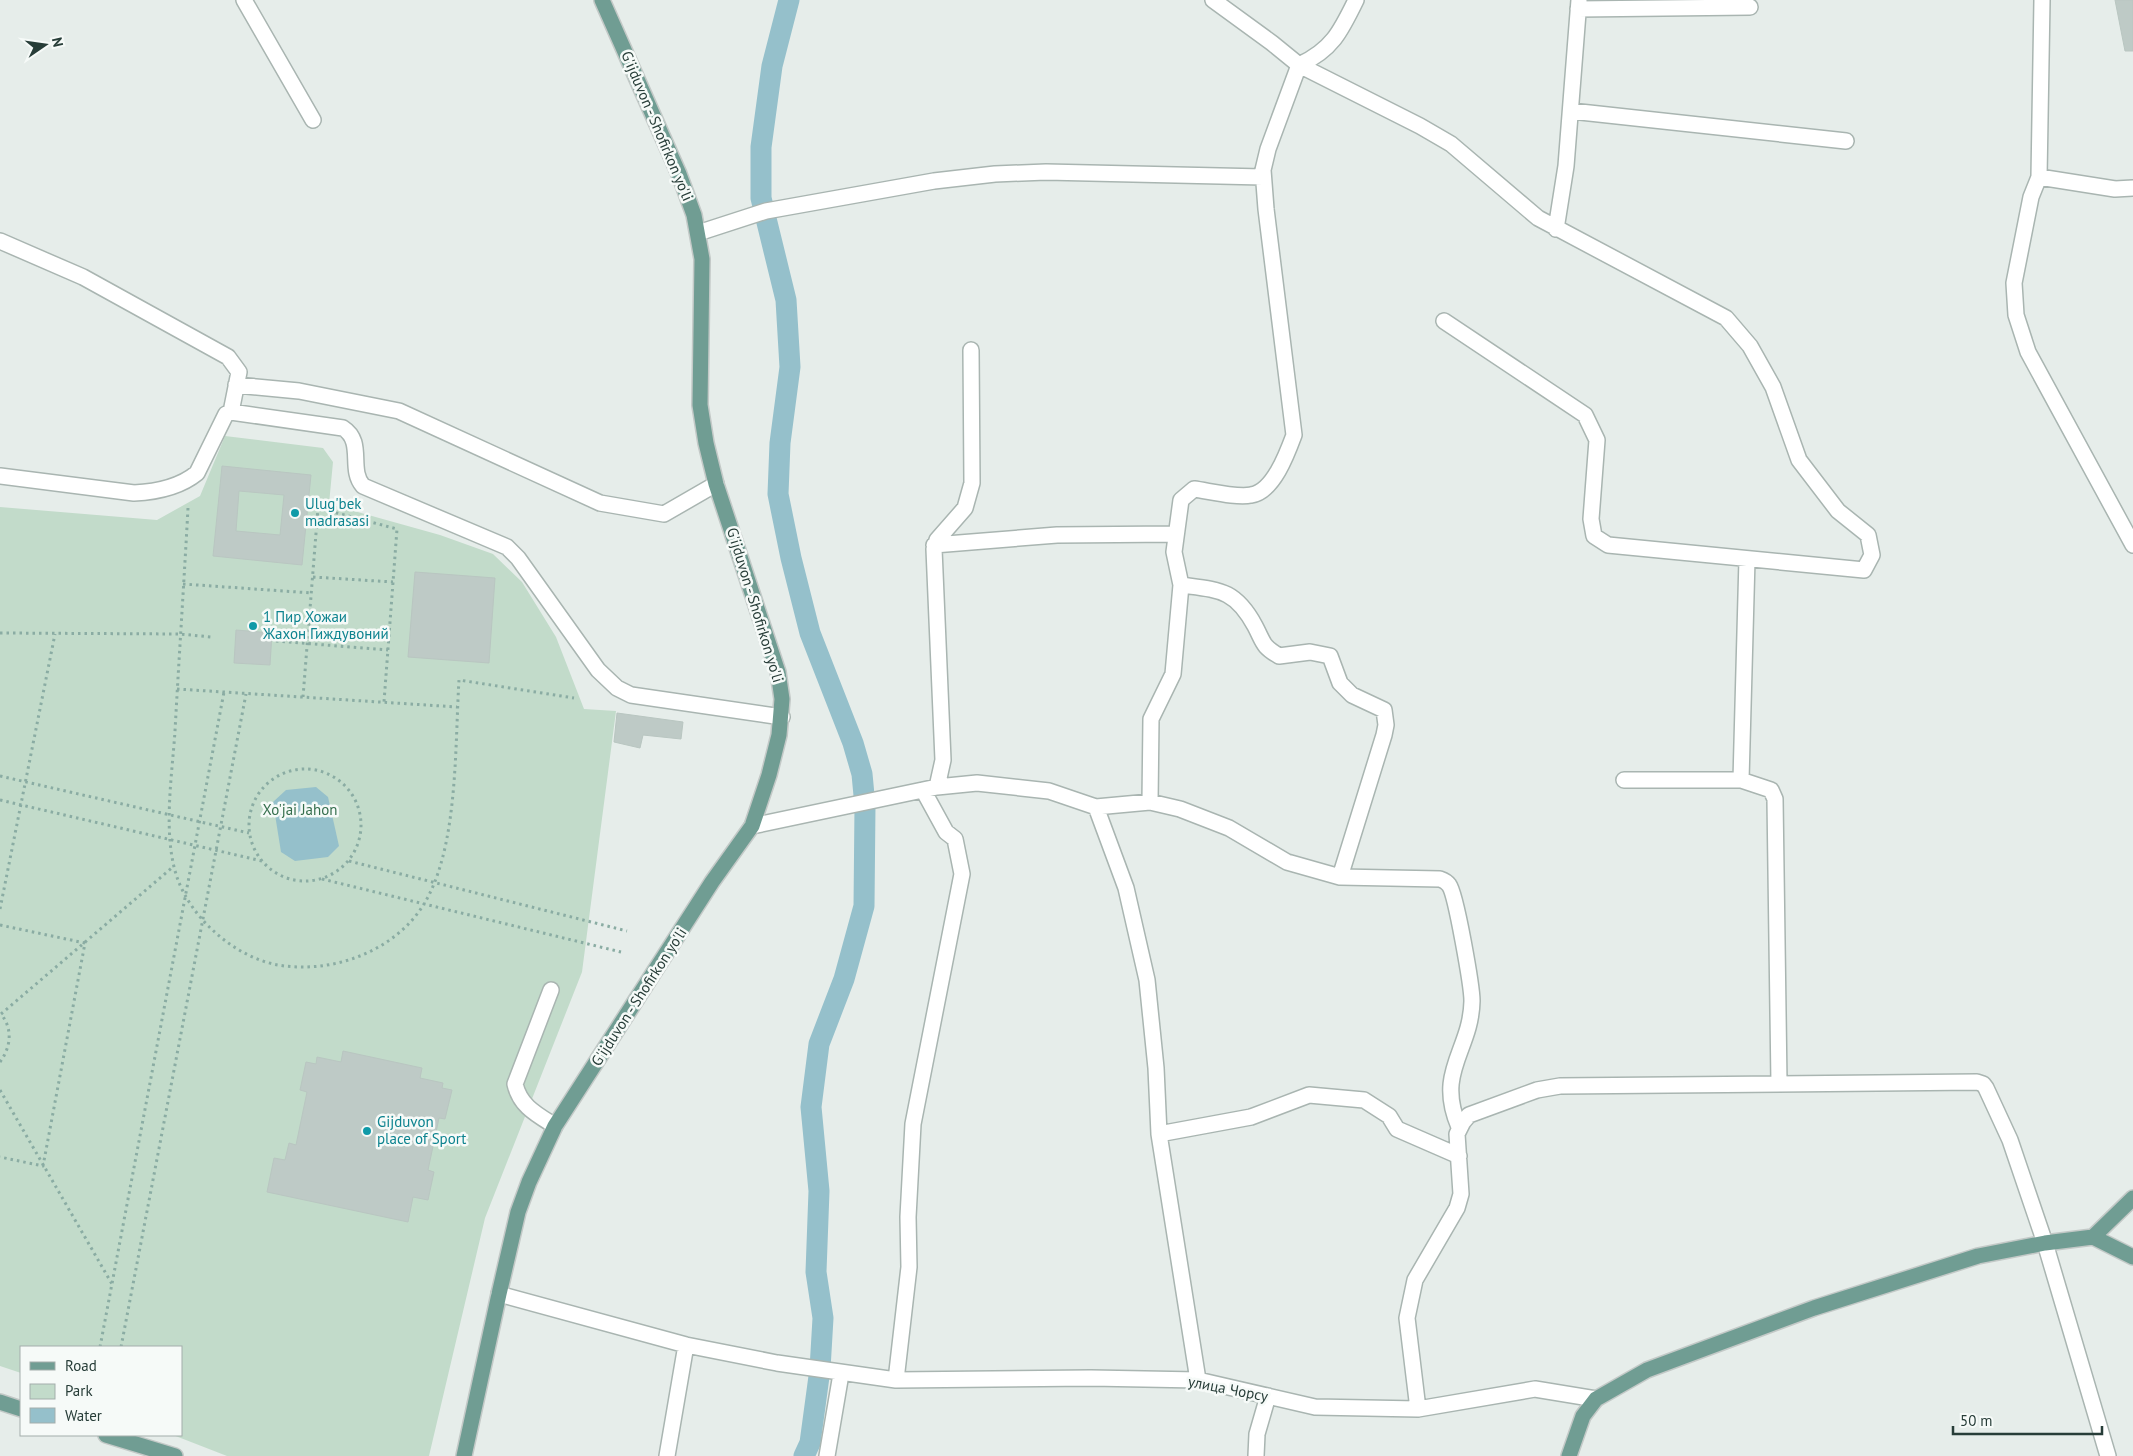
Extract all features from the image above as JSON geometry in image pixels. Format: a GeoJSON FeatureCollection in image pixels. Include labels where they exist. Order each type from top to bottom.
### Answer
{"type":"FeatureCollection","features":[{"type":"Feature","properties":{"kind":"main road","name":"G'ijduvon - Shofirkon yo'li"},"geometry":{"type":"LineString","coordinates":[[464,1456],[518,1212],[529,1182],[555,1126],[712,882],[752,826],[775,755],[782,717],[782,699],[778,672],[716,484],[700,405],[702,278],[698,233],[688,196],[679,174],[602,0]]}},
{"type":"Feature","properties":{"kind":"main road"},"geometry":{"type":"LineString","coordinates":[[2093,1237],[2133,1198]]}},
{"type":"Feature","properties":{"kind":"main road"},"geometry":{"type":"LineString","coordinates":[[1570,1456],[1583,1416],[1596,1399],[1647,1370],[1814,1308],[1978,1256],[2045,1243],[2093,1237],[2133,1257]]}},
{"type":"Feature","properties":{"kind":"main road"},"geometry":{"type":"LineString","coordinates":[[0,1402],[20,1409]]}},
{"type":"Feature","properties":{"kind":"main road"},"geometry":{"type":"LineString","coordinates":[[109,1436],[175,1456]]}},
{"type":"Feature","properties":{"kind":"street"},"geometry":{"type":"LineString","coordinates":[[244,0],[313,120]]}},
{"type":"Feature","properties":{"kind":"street"},"geometry":{"type":"LineString","coordinates":[[1213,0],[1272,43],[1298,65],[1452,144],[1524,208],[1556,229],[1726,318],[1750,346],[1773,387],[1799,460],[1838,511],[1868,535],[1872,556],[1864,570],[1608,545],[1594,536],[1591,519],[1597,440],[1585,415],[1444,321]]}},
{"type":"Feature","properties":{"kind":"street"},"geometry":{"type":"LineString","coordinates":[[1150,802],[1150,719],[1173,674],[1180,585],[1174,552],[1181,500],[1194,488],[1250,496],[1264,491],[1286,459],[1294,436],[1263,177],[1268,149],[1298,65],[1319,54],[1336,40],[1356,0]]}},
{"type":"Feature","properties":{"kind":"street"},"geometry":{"type":"LineString","coordinates":[[2042,0],[2040,177],[2030,197],[2014,283],[2016,315],[2028,352],[2133,544]]}},
{"type":"Feature","properties":{"kind":"street"},"geometry":{"type":"LineString","coordinates":[[1556,229],[1566,166],[1579,4],[1750,7]]}},
{"type":"Feature","properties":{"kind":"street"},"geometry":{"type":"LineString","coordinates":[[1571,111],[1846,142]]}},
{"type":"Feature","properties":{"kind":"street"},"geometry":{"type":"LineString","coordinates":[[698,233],[760,212],[934,180],[995,174],[1046,172],[1263,177]]}},
{"type":"Feature","properties":{"kind":"street"},"geometry":{"type":"LineString","coordinates":[[2040,177],[2115,189],[2133,188]]}},
{"type":"Feature","properties":{"kind":"street"},"geometry":{"type":"LineString","coordinates":[[0,241],[83,277],[228,357],[239,372],[231,412]]}},
{"type":"Feature","properties":{"kind":"street"},"geometry":{"type":"LineString","coordinates":[[896,1380],[909,1267],[908,1217],[913,1124],[962,874],[955,839],[946,832],[930,789],[943,760],[936,632],[934,545],[964,508],[972,483],[970,350]]}},
{"type":"Feature","properties":{"kind":"street"},"geometry":{"type":"LineString","coordinates":[[236,386],[299,391],[399,411],[600,503],[664,514],[716,484]]}},
{"type":"Feature","properties":{"kind":"street"},"geometry":{"type":"LineString","coordinates":[[0,476],[134,493],[162,489],[196,474],[226,414],[231,412],[335,425],[348,430],[355,443],[358,476],[361,483],[507,547],[545,595],[593,665],[622,692],[631,695],[782,717]]}},
{"type":"Feature","properties":{"kind":"street"},"geometry":{"type":"LineString","coordinates":[[934,545],[1057,535],[1176,534]]}},
{"type":"Feature","properties":{"kind":"street"},"geometry":{"type":"LineString","coordinates":[[1741,780],[1747,559]]}},
{"type":"Feature","properties":{"kind":"street"},"geometry":{"type":"LineString","coordinates":[[1180,585],[1221,590],[1237,601],[1255,626],[1264,647],[1278,656],[1310,652],[1330,656],[1340,683],[1352,695],[1384,710],[1386,725],[1384,735],[1340,877]]}},
{"type":"Feature","properties":{"kind":"street"},"geometry":{"type":"LineString","coordinates":[[1624,780],[1741,780],[1771,790],[1775,799],[1780,1083]]}},
{"type":"Feature","properties":{"kind":"street"},"geometry":{"type":"LineString","coordinates":[[752,826],[930,789],[977,783],[1049,791],[1096,808],[1150,802],[1180,809],[1229,828],[1288,862],[1340,877],[1440,879],[1449,884],[1456,901],[1472,1001],[1450,1084],[1453,1112],[1459,1127],[1461,1194],[1457,1208],[1415,1280],[1407,1318],[1418,1409]]}},
{"type":"Feature","properties":{"kind":"street"},"geometry":{"type":"LineString","coordinates":[[1096,808],[1126,888],[1147,980],[1156,1068],[1159,1134],[1198,1380]]}},
{"type":"Feature","properties":{"kind":"street"},"geometry":{"type":"LineString","coordinates":[[551,990],[515,1084],[518,1098],[536,1114],[555,1126]]}},
{"type":"Feature","properties":{"kind":"street"},"geometry":{"type":"LineString","coordinates":[[1459,1127],[1469,1115],[1537,1090],[1554,1087],[1780,1083],[1967,1082],[1983,1084],[2010,1140],[2045,1243],[2108,1456]]}},
{"type":"Feature","properties":{"kind":"street"},"geometry":{"type":"LineString","coordinates":[[1159,1134],[1250,1117],[1309,1095],[1364,1100],[1389,1116],[1396,1129],[1459,1156]]}},
{"type":"Feature","properties":{"kind":"street","name":"улица Чорсу"},"geometry":{"type":"LineString","coordinates":[[499,1294],[686,1345],[777,1363],[896,1380],[1091,1378],[1198,1380],[1316,1407],[1418,1409],[1535,1389],[1596,1399]]}},
{"type":"Feature","properties":{"kind":"street"},"geometry":{"type":"LineString","coordinates":[[667,1456],[686,1345]]}},
{"type":"Feature","properties":{"kind":"street"},"geometry":{"type":"LineString","coordinates":[[827,1456],[834,1372]]}},
{"type":"Feature","properties":{"kind":"street"},"geometry":{"type":"LineString","coordinates":[[1256,1456],[1257,1434],[1268,1396]]}},
{"type":"Feature","properties":{"kind":"path"},"geometry":{"type":"LineString","coordinates":[[188,508],[170,839],[174,866],[185,897],[216,934],[256,958],[277,965],[322,965],[349,961],[387,942],[408,927],[424,904],[434,882],[448,828],[459,680],[574,698]]}},
{"type":"Feature","properties":{"kind":"path"},"geometry":{"type":"LineString","coordinates":[[303,697],[318,508],[397,529],[384,702]]}},
{"type":"Feature","properties":{"kind":"path"},"geometry":{"type":"LineString","coordinates":[[313,577],[393,582]]}},
{"type":"Feature","properties":{"kind":"path"},"geometry":{"type":"LineString","coordinates":[[184,584],[312,593]]}},
{"type":"Feature","properties":{"kind":"path"},"geometry":{"type":"LineString","coordinates":[[0,633],[180,634],[211,637]]}},
{"type":"Feature","properties":{"kind":"path"},"geometry":{"type":"LineString","coordinates":[[0,909],[56,634]]}},
{"type":"Feature","properties":{"kind":"path"},"geometry":{"type":"LineString","coordinates":[[276,641],[388,650]]}},
{"type":"Feature","properties":{"kind":"path"},"geometry":{"type":"LineString","coordinates":[[177,690],[457,707]]}},
{"type":"Feature","properties":{"kind":"path"},"geometry":{"type":"LineString","coordinates":[[100,1346],[224,692]]}},
{"type":"Feature","properties":{"kind":"path"},"geometry":{"type":"LineString","coordinates":[[121,1346],[246,694]]}},
{"type":"Feature","properties":{"kind":"path"},"geometry":{"type":"LineString","coordinates":[[298,769],[316,769],[332,776],[346,787],[356,802],[361,819],[360,838],[348,861],[339,870],[322,879],[303,882],[284,878],[268,867],[256,852],[249,834],[249,816],[252,807],[255,799],[266,784],[280,774],[298,769]]}},
{"type":"Feature","properties":{"kind":"path"},"geometry":{"type":"LineString","coordinates":[[0,776],[249,834]]}},
{"type":"Feature","properties":{"kind":"path"},"geometry":{"type":"LineString","coordinates":[[0,800],[262,861]]}},
{"type":"Feature","properties":{"kind":"path"},"geometry":{"type":"LineString","coordinates":[[348,861],[627,930]]}},
{"type":"Feature","properties":{"kind":"path"},"geometry":{"type":"LineString","coordinates":[[0,1062],[9,1043],[9,1031],[0,1014],[174,866]]}},
{"type":"Feature","properties":{"kind":"path"},"geometry":{"type":"LineString","coordinates":[[322,879],[622,952]]}},
{"type":"Feature","properties":{"kind":"path"},"geometry":{"type":"LineString","coordinates":[[0,925],[85,943]]}},
{"type":"Feature","properties":{"kind":"path"},"geometry":{"type":"LineString","coordinates":[[43,1166],[85,943]]}},
{"type":"Feature","properties":{"kind":"path"},"geometry":{"type":"LineString","coordinates":[[0,1090],[112,1284]]}},
{"type":"Feature","properties":{"kind":"path"},"geometry":{"type":"LineString","coordinates":[[0,1157],[43,1166]]}},
{"type":"Feature","properties":{"kind":"green space","name":"Xo'jai Jahon"},"geometry":{"type":"Polygon","coordinates":[[[225,436],[323,448],[333,462],[329,504],[440,535],[493,554],[522,582],[556,637],[584,709],[616,711],[582,972],[485,1218],[429,1456],[227,1456],[176,1436],[182,1436],[182,1346],[20,1346],[20,1373],[0,1366],[0,507],[157,520],[200,496],[225,436]]]}},
{"type":"Feature","properties":{"kind":"water"},"geometry":{"type":"Polygon","coordinates":[[[316,787],[328,797],[339,846],[328,857],[295,861],[281,852],[273,802],[286,790],[316,787]]]}},
{"type":"Feature","properties":{"kind":"building"},"geometry":{"type":"Polygon","coordinates":[[[2115,0],[2133,0],[2133,51],[2125,51],[2115,0]]]}},
{"type":"Feature","properties":{"kind":"building","name":"Ulug'bek madrasasi"},"geometry":{"type":"Polygon","coordinates":[[[222,466],[311,475],[302,565],[213,556],[222,466]],[[239,491],[236,531],[280,535],[284,495],[239,491]]]}},
{"type":"Feature","properties":{"kind":"building"},"geometry":{"type":"Polygon","coordinates":[[[415,572],[495,578],[489,663],[408,657],[415,572]]]}},
{"type":"Feature","properties":{"kind":"building"},"geometry":{"type":"Polygon","coordinates":[[[236,630],[272,633],[270,665],[234,663],[236,630]]]}},
{"type":"Feature","properties":{"kind":"building"},"geometry":{"type":"Polygon","coordinates":[[[617,713],[683,722],[681,739],[643,735],[640,748],[614,742],[617,713]]]}},
{"type":"Feature","properties":{"kind":"building","name":"Gijduvon place of Sport"},"geometry":{"type":"Polygon","coordinates":[[[343,1051],[422,1068],[420,1078],[443,1083],[442,1088],[452,1090],[445,1119],[439,1118],[428,1170],[434,1172],[428,1200],[413,1197],[408,1222],[267,1192],[274,1158],[285,1160],[289,1143],[296,1145],[307,1092],[300,1090],[306,1062],[316,1064],[317,1057],[341,1062],[343,1051]]]}},
{"type":"Feature","properties":{"kind":"waterway"},"geometry":{"type":"LineString","coordinates":[[789,0],[772,66],[761,147],[761,198],[786,300],[790,367],[780,443],[778,494],[791,558],[810,633],[853,743],[862,774],[865,806],[864,906],[844,979],[819,1044],[811,1107],[819,1191],[816,1272],[823,1318],[820,1369],[810,1443],[804,1456]]}},
{"type":"Feature","properties":{"kind":"place","name":"Ulug'bek madrasasi"},"geometry":{"type":"Point","coordinates":[295,513]}},
{"type":"Feature","properties":{"kind":"place","name":"1 Пир Хожаи Жахон Гиждувоний"},"geometry":{"type":"Point","coordinates":[253,626]}},
{"type":"Feature","properties":{"kind":"place","name":"Gijduvon place of Sport"},"geometry":{"type":"Point","coordinates":[367,1131]}}]}
